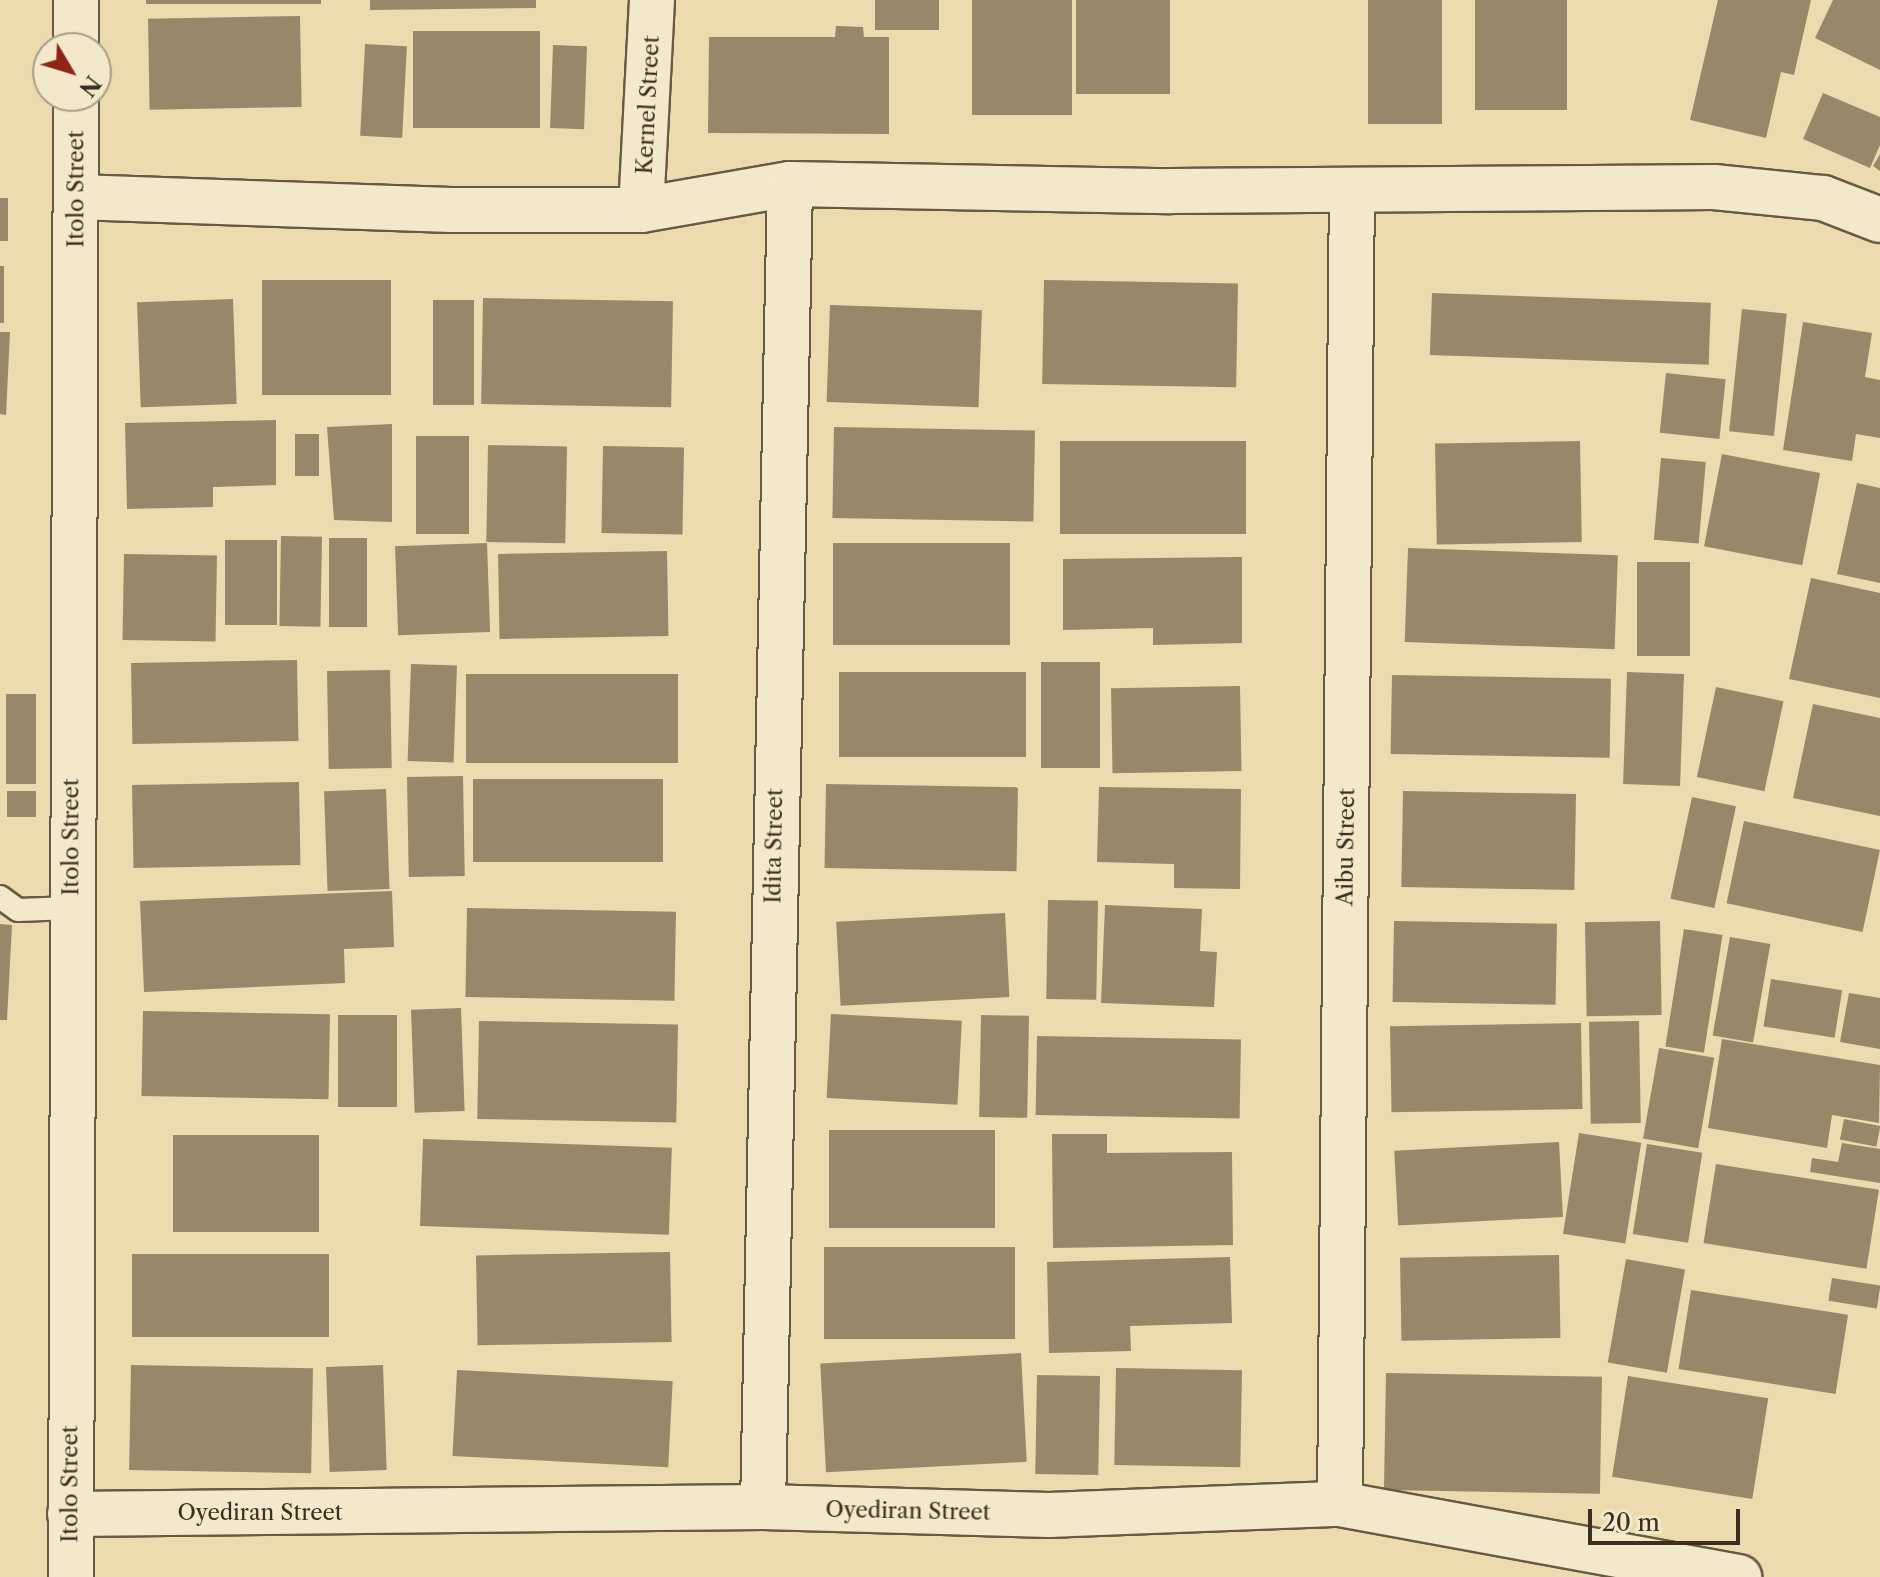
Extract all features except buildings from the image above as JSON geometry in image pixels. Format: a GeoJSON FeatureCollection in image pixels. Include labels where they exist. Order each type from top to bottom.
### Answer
{"type":"FeatureCollection","features":[{"type":"Feature","properties":{"kind":"street"},"geometry":{"type":"LineString","coordinates":[[76,0],[76,32]]}},
{"type":"Feature","properties":{"kind":"street","name":"Kernel Street"},"geometry":{"type":"LineString","coordinates":[[641,210],[652,0]]}},
{"type":"Feature","properties":{"kind":"street","name":"Itolo Street"},"geometry":{"type":"LineString","coordinates":[[71,1577],[76,112]]}},
{"type":"Feature","properties":{"kind":"street"},"geometry":{"type":"LineString","coordinates":[[76,197],[451,210],[641,210],[790,184],[1352,191],[1714,187],[1823,198],[1880,220]]}},
{"type":"Feature","properties":{"kind":"street","name":"Idita Street"},"geometry":{"type":"LineString","coordinates":[[763,1507],[790,184]]}},
{"type":"Feature","properties":{"kind":"street","name":"Aibu Street"},"geometry":{"type":"LineString","coordinates":[[1340,1504],[1352,191]]}},
{"type":"Feature","properties":{"kind":"street","name":"Oyediran Street"},"geometry":{"type":"LineString","coordinates":[[70,1514],[763,1507],[1049,1515],[1340,1504],[1739,1577]]}},
{"type":"Feature","properties":{"kind":"lane"},"geometry":{"type":"LineString","coordinates":[[0,897],[18,910],[71,908]]}}]}
